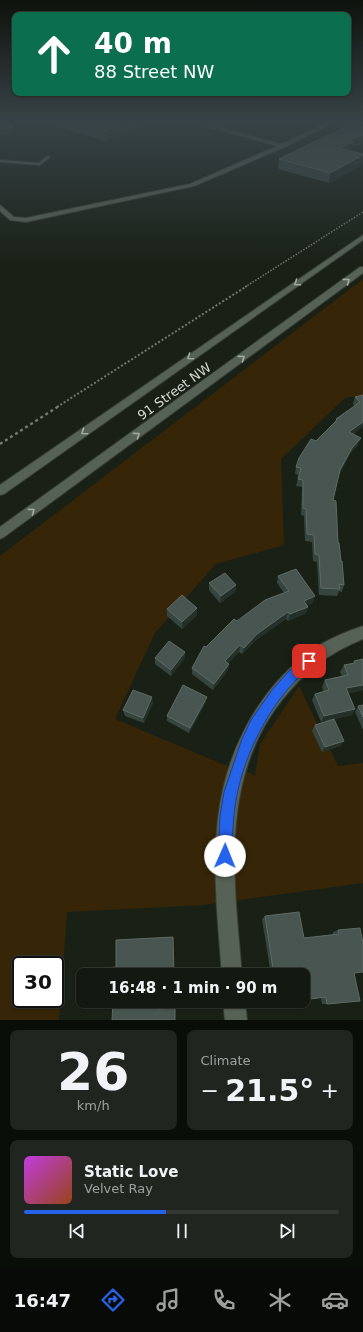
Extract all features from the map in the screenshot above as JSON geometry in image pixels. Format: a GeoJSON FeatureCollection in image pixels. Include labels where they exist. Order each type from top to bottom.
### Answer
{"type":"FeatureCollection","features":[{"type":"Feature","properties":{"kind":"street"},"geometry":{"type":"LineString","coordinates":[[0,207],[12,219],[26,220],[180,188],[231,169]]}},
{"type":"Feature","properties":{"kind":"street","name":"91 Street NW"},"geometry":{"type":"LineString","coordinates":[[0,491],[363,237]]}},
{"type":"Feature","properties":{"kind":"street","name":"91 Street NW"},"geometry":{"type":"LineString","coordinates":[[0,534],[363,269]]}},
{"type":"Feature","properties":{"kind":"street"},"geometry":{"type":"LineString","coordinates":[[232,968],[225,844],[227,816],[231,792],[247,744],[256,724],[276,694],[295,673],[319,654],[338,643],[363,632]]}},
{"type":"Feature","properties":{"kind":"street"},"geometry":{"type":"LineString","coordinates":[[235,1008],[236,1020]]}},
{"type":"Feature","properties":{"kind":"path"},"geometry":{"type":"LineString","coordinates":[[0,444],[363,212]]}},
{"type":"Feature","properties":{"kind":"shaded area"},"geometry":{"type":"Polygon","coordinates":[[[363,279],[363,395],[345,398],[281,459],[284,545],[216,564],[155,633],[115,719],[227,766],[255,775],[260,744],[299,686],[338,766],[363,763],[363,883],[204,905],[67,912],[64,956],[12,956],[12,1008],[60,1008],[59,1020],[0,1020],[0,556],[363,279]]]}},
{"type":"Feature","properties":{"kind":"building"},"geometry":{"type":"Polygon","coordinates":[[[314,169],[338,169],[330,173],[314,169]]]}},
{"type":"Feature","properties":{"kind":"building"},"geometry":{"type":"Polygon","coordinates":[[[363,395],[363,422],[349,432],[361,438],[352,448],[340,470],[333,500],[336,501],[338,543],[342,561],[344,585],[339,584],[340,589],[321,588],[319,555],[315,554],[314,535],[307,534],[306,509],[303,508],[303,480],[298,479],[301,468],[296,467],[299,458],[311,439],[316,441],[337,420],[336,419],[360,402],[355,397],[363,395]]]}},
{"type":"Feature","properties":{"kind":"building"},"geometry":{"type":"Polygon","coordinates":[[[296,569],[315,596],[304,601],[308,607],[290,614],[288,612],[257,634],[244,648],[240,645],[225,661],[229,664],[214,684],[192,668],[204,646],[206,647],[234,619],[237,621],[265,600],[289,591],[278,576],[296,569]]]}},
{"type":"Feature","properties":{"kind":"building"},"geometry":{"type":"Polygon","coordinates":[[[225,573],[236,585],[221,596],[209,583],[225,573]]]}},
{"type":"Feature","properties":{"kind":"building"},"geometry":{"type":"Polygon","coordinates":[[[182,595],[197,608],[182,622],[167,609],[182,595]]]}},
{"type":"Feature","properties":{"kind":"building"},"geometry":{"type":"Polygon","coordinates":[[[169,641],[185,652],[171,670],[155,658],[169,641]]]}},
{"type":"Feature","properties":{"kind":"building"},"geometry":{"type":"Polygon","coordinates":[[[363,659],[363,685],[346,688],[355,709],[324,716],[315,694],[329,690],[325,680],[348,675],[344,665],[355,663],[354,661],[363,659]]]}},
{"type":"Feature","properties":{"kind":"building"},"geometry":{"type":"Polygon","coordinates":[[[183,685],[207,697],[190,728],[167,716],[183,685]]]}},
{"type":"Feature","properties":{"kind":"building"},"geometry":{"type":"Polygon","coordinates":[[[133,690],[152,697],[143,718],[123,710],[133,690]]]}},
{"type":"Feature","properties":{"kind":"building"},"geometry":{"type":"Polygon","coordinates":[[[363,705],[363,717],[358,706],[363,705]]]}},
{"type":"Feature","properties":{"kind":"building"},"geometry":{"type":"Polygon","coordinates":[[[334,719],[344,741],[325,747],[315,725],[334,719]]]}},
{"type":"Feature","properties":{"kind":"building"},"geometry":{"type":"Polygon","coordinates":[[[299,912],[304,938],[339,934],[338,930],[360,928],[363,943],[363,972],[354,973],[360,1001],[327,1004],[326,997],[310,999],[310,968],[273,968],[265,916],[299,912]]]}},
{"type":"Feature","properties":{"kind":"building"},"geometry":{"type":"Polygon","coordinates":[[[173,937],[174,968],[105,968],[116,967],[116,940],[173,937]]]}},
{"type":"Feature","properties":{"kind":"building"},"geometry":{"type":"Polygon","coordinates":[[[113,1008],[175,1008],[175,1020],[112,1020],[113,1008]]]}},
{"type":"Feature","properties":{"kind":"route"},"geometry":{"type":"LineString","coordinates":[[225,856],[227,816],[231,792],[239,763],[247,744],[256,724],[276,694],[287,681],[309,661]]}}]}
